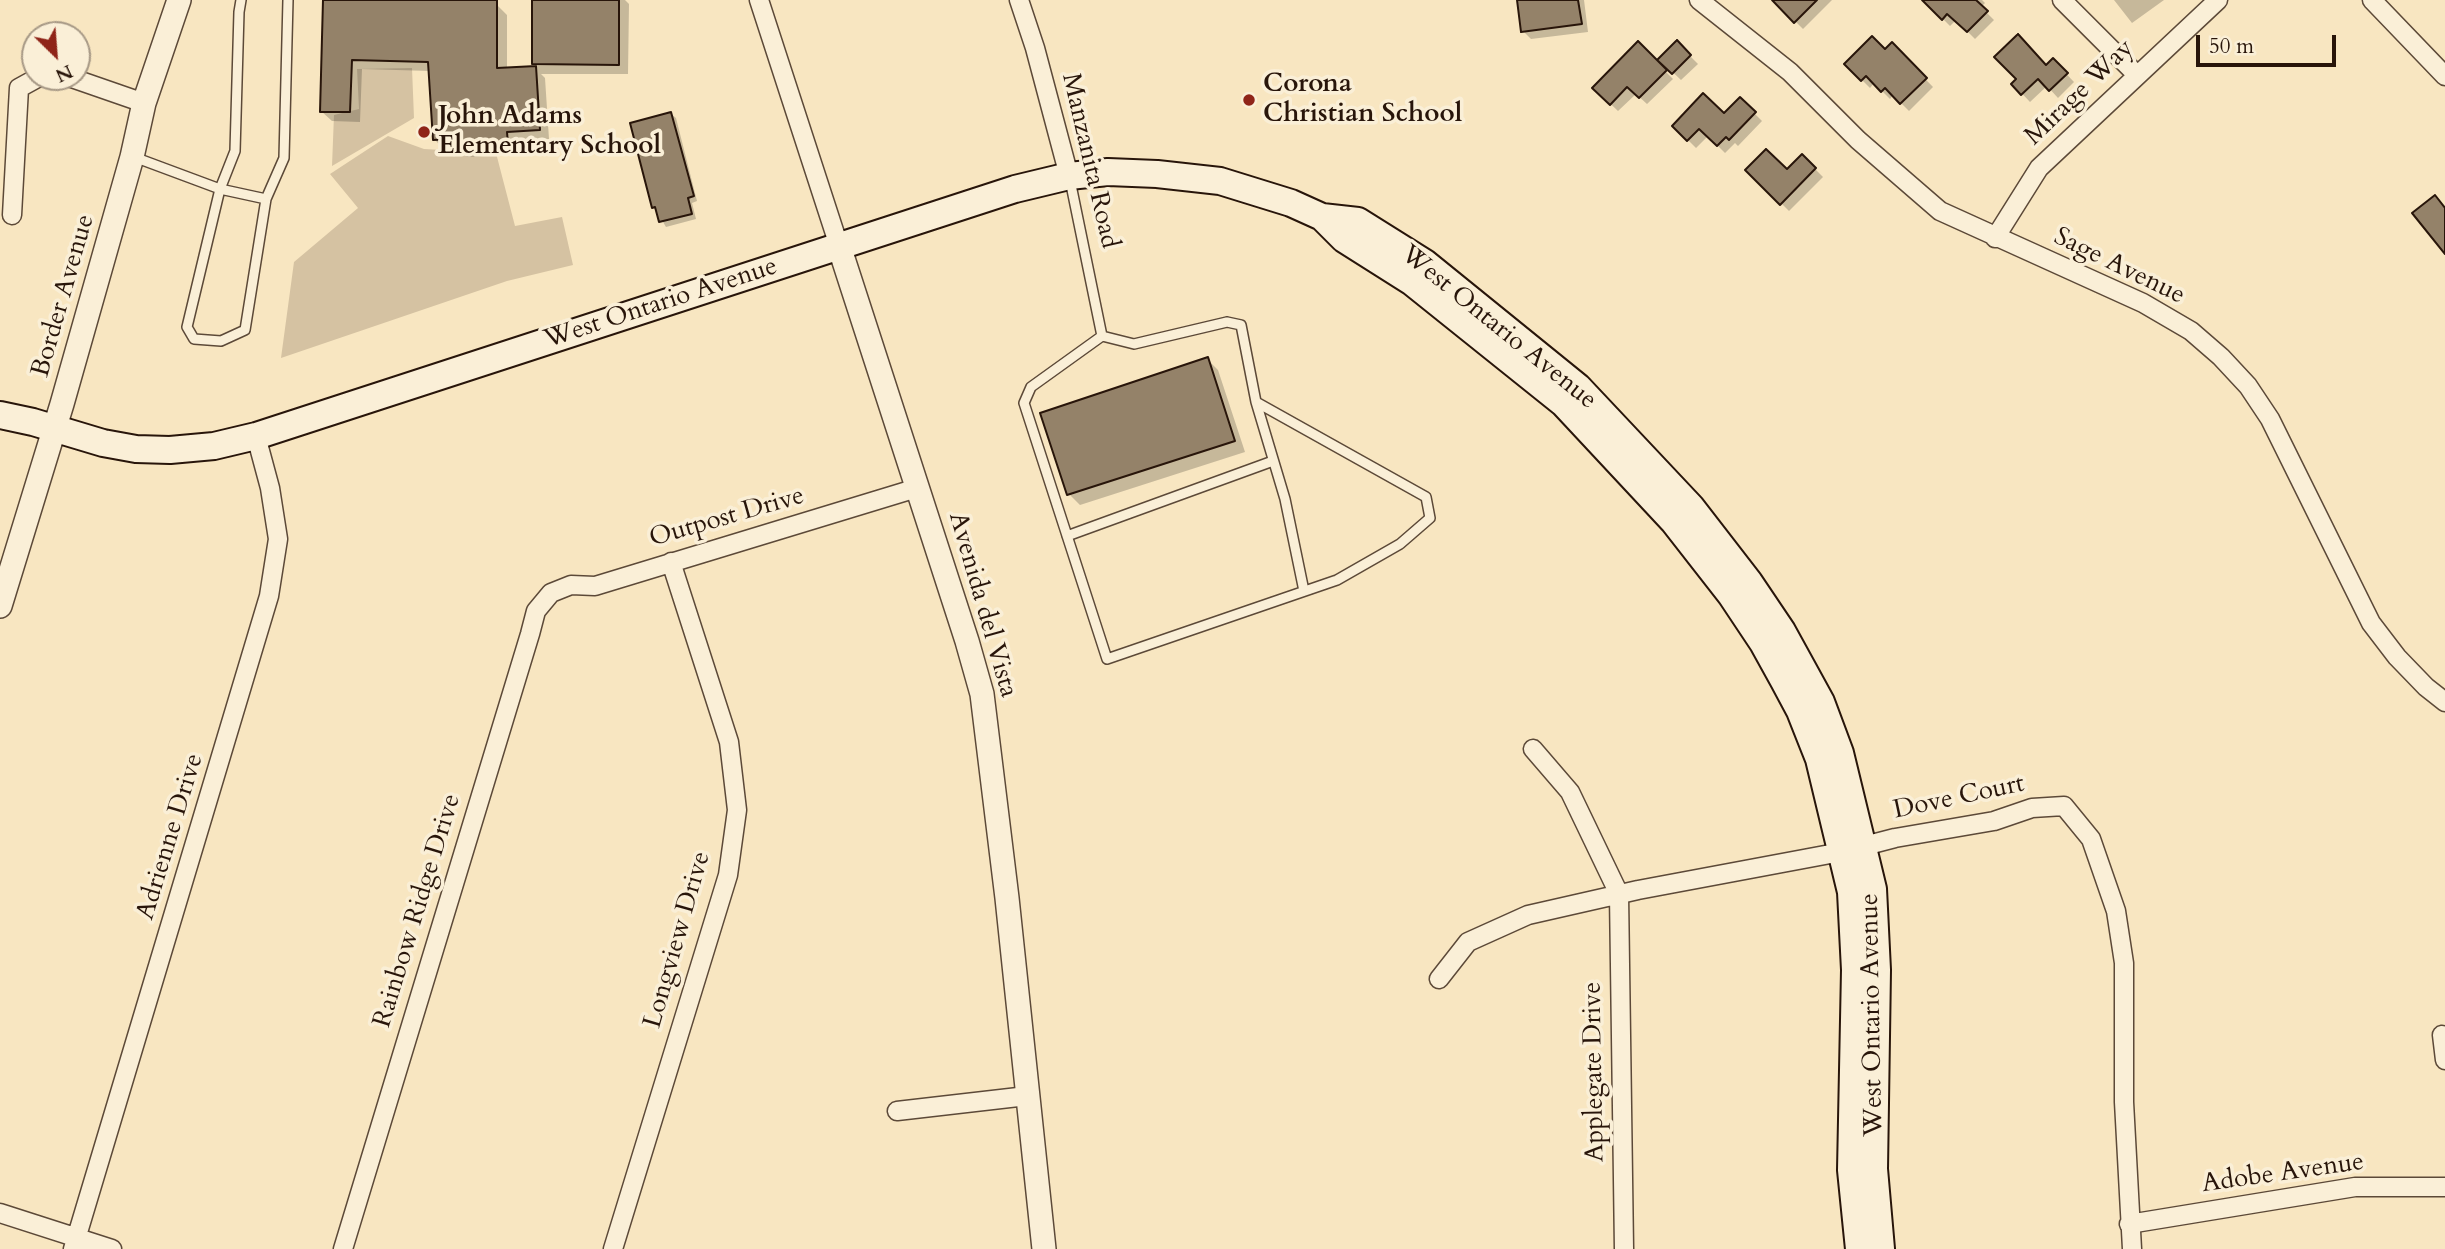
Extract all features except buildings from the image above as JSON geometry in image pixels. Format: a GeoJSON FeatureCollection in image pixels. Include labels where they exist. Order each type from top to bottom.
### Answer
{"type":"FeatureCollection","features":[{"type":"Feature","properties":{"kind":"main road","name":"West Ontario Avenue"},"geometry":{"type":"LineString","coordinates":[[0,415],[103,443],[136,449],[170,450],[214,446],[256,436],[1015,189],[1069,176],[1108,172],[1220,181],[1291,203],[1321,217],[1344,239],[1412,282],[1563,403],[1674,522],[1731,595],[1763,643],[1800,711],[1852,849],[1874,889],[1877,970],[1874,1169],[1881,1249]]}},
{"type":"Feature","properties":{"kind":"main road","name":"West Ontario Avenue"},"geometry":{"type":"LineString","coordinates":[[1852,849],[1851,1170],[1859,1249]]}},
{"type":"Feature","properties":{"kind":"street","name":"Border Avenue"},"geometry":{"type":"LineString","coordinates":[[0,606],[132,157],[144,103],[179,0]]}},
{"type":"Feature","properties":{"kind":"street","name":"Avenida del Vista"},"geometry":{"type":"LineString","coordinates":[[759,0],[982,694],[1007,898],[1044,1249]]}},
{"type":"Feature","properties":{"kind":"street","name":"Manzanita Road"},"geometry":{"type":"LineString","coordinates":[[1019,0],[1035,48],[1069,176]]}},
{"type":"Feature","properties":{"kind":"street","name":"Sage Avenue"},"geometry":{"type":"LineString","coordinates":[[1699,0],[1790,72],[1858,140],[1940,211],[2143,303],[2190,331],[2221,357],[2248,386],[2270,419],[2371,623],[2397,657],[2445,702]]}},
{"type":"Feature","properties":{"kind":"street"},"geometry":{"type":"LineString","coordinates":[[2062,0],[2136,74]]}},
{"type":"Feature","properties":{"kind":"street","name":"Mirage Way"},"geometry":{"type":"LineString","coordinates":[[1995,238],[2039,168],[2136,74],[2218,0]]}},
{"type":"Feature","properties":{"kind":"street"},"geometry":{"type":"LineString","coordinates":[[2372,0],[2445,76]]}},
{"type":"Feature","properties":{"kind":"street"},"geometry":{"type":"LineString","coordinates":[[91,85],[144,103]]}},
{"type":"Feature","properties":{"kind":"street"},"geometry":{"type":"LineString","coordinates":[[12,215],[21,87]]}},
{"type":"Feature","properties":{"kind":"street","name":"Adrienne Drive"},"geometry":{"type":"LineString","coordinates":[[75,1243],[269,596],[278,539],[270,488],[256,436]]}},
{"type":"Feature","properties":{"kind":"street","name":"Outpost Drive"},"geometry":{"type":"LineString","coordinates":[[551,593],[571,585],[595,586],[917,488]]}},
{"type":"Feature","properties":{"kind":"street","name":"Longview Drive"},"geometry":{"type":"LineString","coordinates":[[613,1249],[729,875],[737,810],[729,742],[671,562]]}},
{"type":"Feature","properties":{"kind":"street","name":"Rainbow Ridge Drive"},"geometry":{"type":"LineString","coordinates":[[343,1249],[536,611],[551,593]]}},
{"type":"Feature","properties":{"kind":"street"},"geometry":{"type":"LineString","coordinates":[[1533,749],[1570,792],[1619,894]]}},
{"type":"Feature","properties":{"kind":"street","name":"Dove Court"},"geometry":{"type":"LineString","coordinates":[[1439,979],[1468,942],[1528,915],[1895,838],[1994,821],[2032,808],[2064,806],[2091,839],[2116,911],[2124,963],[2124,1102],[2132,1249]]}},
{"type":"Feature","properties":{"kind":"street","name":"Applegate Drive"},"geometry":{"type":"LineString","coordinates":[[1619,894],[1624,1249]]}},
{"type":"Feature","properties":{"kind":"street"},"geometry":{"type":"LineString","coordinates":[[2442,1035],[2445,1060]]}},
{"type":"Feature","properties":{"kind":"street"},"geometry":{"type":"LineString","coordinates":[[897,1111],[1027,1096]]}},
{"type":"Feature","properties":{"kind":"street","name":"Adobe Avenue"},"geometry":{"type":"LineString","coordinates":[[2129,1224],[2355,1187],[2445,1187]]}},
{"type":"Feature","properties":{"kind":"street"},"geometry":{"type":"LineString","coordinates":[[0,1213],[75,1243],[112,1249]]}},
{"type":"Feature","properties":{"kind":"lane"},"geometry":{"type":"LineString","coordinates":[[241,0],[235,151],[219,189],[187,327],[194,339],[221,341],[245,330],[266,199],[284,158],[289,0]]}},
{"type":"Feature","properties":{"kind":"lane"},"geometry":{"type":"LineString","coordinates":[[132,157],[219,189],[266,199]]}},
{"type":"Feature","properties":{"kind":"lane","name":"Manzanita Road"},"geometry":{"type":"LineString","coordinates":[[1069,176],[1102,336]]}},
{"type":"Feature","properties":{"kind":"lane"},"geometry":{"type":"LineString","coordinates":[[1256,402],[1426,497],[1430,518],[1401,544],[1337,580],[1107,659],[1024,403],[1031,387],[1102,336],[1134,344],[1227,322],[1241,325],[1256,402],[1285,499],[1304,591]]}},
{"type":"Feature","properties":{"kind":"lane"},"geometry":{"type":"LineString","coordinates":[[1067,536],[1273,461]]}},
{"type":"Feature","properties":{"kind":"shaded area"},"geometry":{"type":"Polygon","coordinates":[[[412,68],[414,118],[332,166],[334,115],[359,109],[357,69],[412,68]]]}},
{"type":"Feature","properties":{"kind":"shaded area"},"geometry":{"type":"Polygon","coordinates":[[[388,136],[424,149],[496,153],[515,226],[562,217],[573,265],[507,281],[281,358],[294,262],[358,208],[330,174],[388,136]]]}},
{"type":"Feature","properties":{"kind":"place","name":"Corona Christian School"},"geometry":{"type":"Point","coordinates":[1249,100]}},
{"type":"Feature","properties":{"kind":"place","name":"John Adams Elementary School"},"geometry":{"type":"Point","coordinates":[424,132]}}]}
